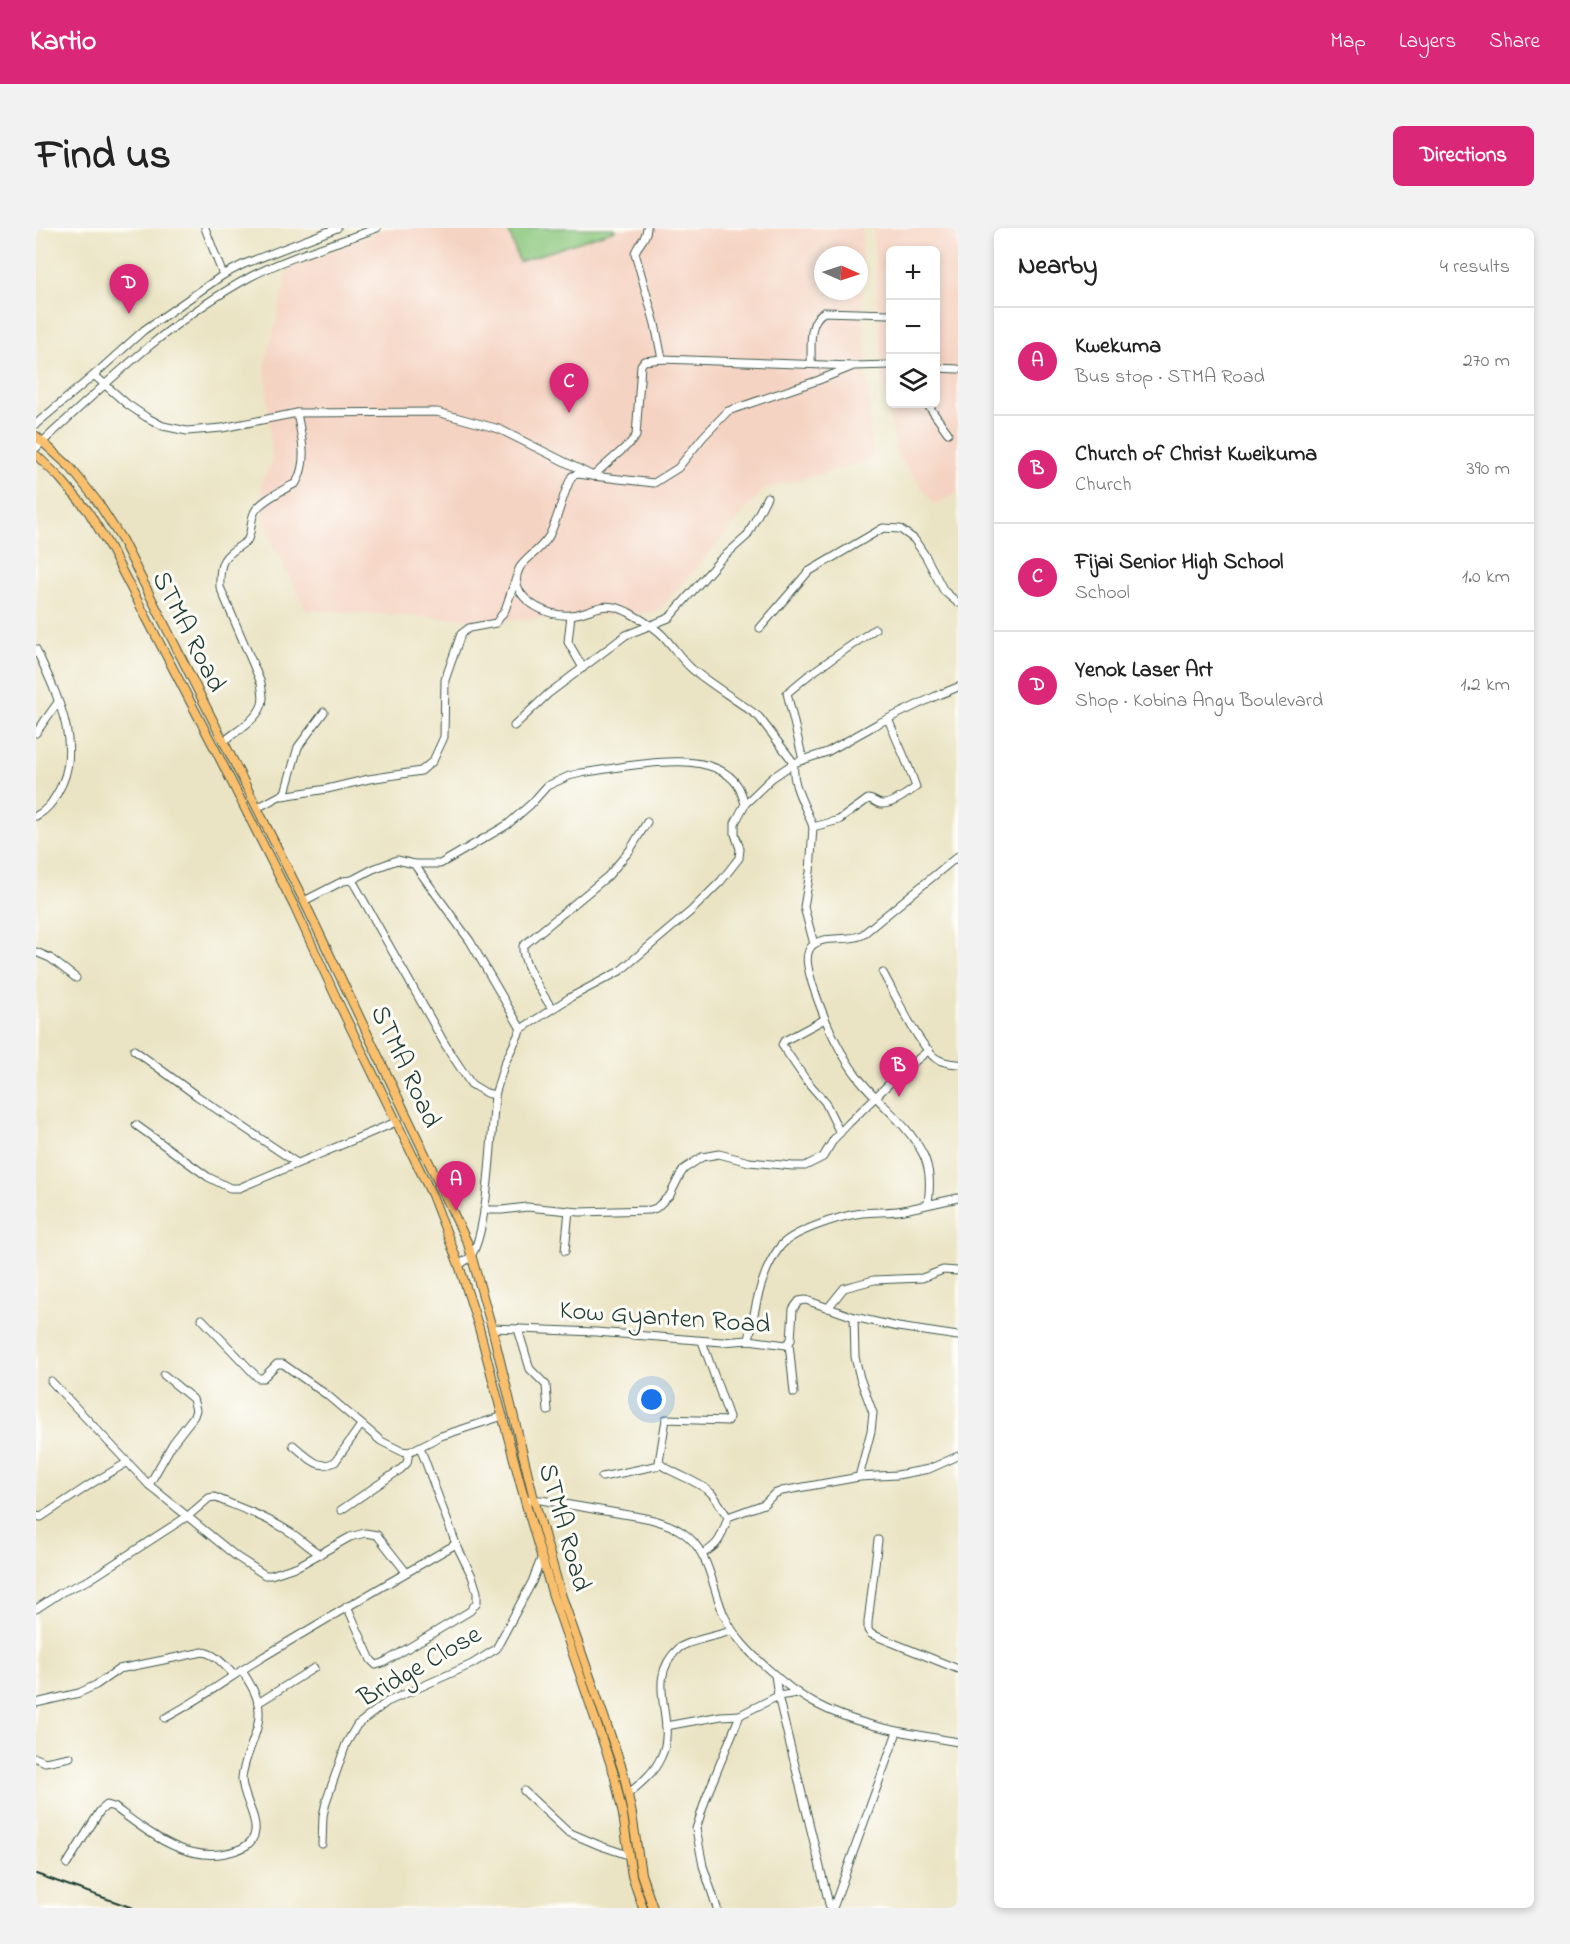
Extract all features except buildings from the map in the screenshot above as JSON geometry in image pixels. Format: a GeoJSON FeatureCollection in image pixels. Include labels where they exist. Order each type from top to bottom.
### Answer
{"type":"FeatureCollection","features":[{"type":"Feature","properties":{"kind":"main road","name":"STMA Road"},"geometry":{"type":"LineString","coordinates":[[38,442],[70,467],[97,501],[122,540],[304,901],[468,1244],[561,1594],[615,1748],[628,1794],[641,1874],[653,1908]]}},
{"type":"Feature","properties":{"kind":"main road","name":"STMA Road"},"geometry":{"type":"LineString","coordinates":[[36,455],[59,477],[88,511],[109,546],[215,748],[294,906],[432,1195],[459,1265],[479,1328],[541,1559],[614,1774],[632,1876],[644,1908]]}},
{"type":"Feature","properties":{"kind":"street"},"geometry":{"type":"LineString","coordinates":[[205,228],[222,275]]}},
{"type":"Feature","properties":{"kind":"street"},"geometry":{"type":"LineString","coordinates":[[36,424],[144,330],[222,275],[337,228]]}},
{"type":"Feature","properties":{"kind":"street"},"geometry":{"type":"LineString","coordinates":[[38,442],[153,344],[202,306],[251,277],[313,250],[377,228]]}},
{"type":"Feature","properties":{"kind":"street"},"geometry":{"type":"LineString","coordinates":[[647,228],[645,239],[635,253],[662,358]]}},
{"type":"Feature","properties":{"kind":"street"},"geometry":{"type":"LineString","coordinates":[[810,364],[814,322],[819,315],[824,312],[886,314]]}},
{"type":"Feature","properties":{"kind":"street"},"geometry":{"type":"LineString","coordinates":[[593,476],[636,436],[641,365],[644,361],[662,358],[853,366],[886,365]]}},
{"type":"Feature","properties":{"kind":"street"},"geometry":{"type":"LineString","coordinates":[[257,808],[282,796],[421,771],[433,760],[444,737],[445,680],[461,634],[469,628],[496,623],[505,610],[519,567],[532,557],[548,539],[572,476],[578,474],[654,483],[678,468],[702,437],[728,411],[853,366]]}},
{"type":"Feature","properties":{"kind":"street"},"geometry":{"type":"LineString","coordinates":[[940,368],[958,369]]}},
{"type":"Feature","properties":{"kind":"street"},"geometry":{"type":"LineString","coordinates":[[94,375],[146,417],[163,426],[187,431],[222,428],[297,413],[437,411],[499,429],[593,476]]}},
{"type":"Feature","properties":{"kind":"street"},"geometry":{"type":"LineString","coordinates":[[930,408],[948,433]]}},
{"type":"Feature","properties":{"kind":"street"},"geometry":{"type":"LineString","coordinates":[[223,742],[255,716],[261,707],[263,698],[261,683],[220,587],[220,572],[225,557],[247,541],[257,508],[296,483],[299,478],[304,449],[297,413]]}},
{"type":"Feature","properties":{"kind":"street"},"geometry":{"type":"LineString","coordinates":[[514,726],[548,694],[626,635],[669,618],[720,560],[747,536],[767,497]]}},
{"type":"Feature","properties":{"kind":"street"},"geometry":{"type":"LineString","coordinates":[[760,628],[808,572],[883,528],[900,529],[914,539],[944,591],[958,603]]}},
{"type":"Feature","properties":{"kind":"street"},"geometry":{"type":"LineString","coordinates":[[519,567],[518,587],[539,609],[551,614],[571,615],[600,606],[627,611],[663,635],[691,668],[759,717],[794,764],[795,782],[813,827],[810,872],[804,907],[814,944]]}},
{"type":"Feature","properties":{"kind":"street"},"geometry":{"type":"LineString","coordinates":[[571,615],[568,642],[583,668]]}},
{"type":"Feature","properties":{"kind":"street"},"geometry":{"type":"LineString","coordinates":[[803,760],[787,693],[810,674],[875,629]]}},
{"type":"Feature","properties":{"kind":"street"},"geometry":{"type":"LineString","coordinates":[[36,649],[64,718],[69,747],[65,777],[50,806],[36,816]]}},
{"type":"Feature","properties":{"kind":"street"},"geometry":{"type":"LineString","coordinates":[[459,1265],[471,1256],[480,1235],[495,1095],[504,1065],[521,1029],[571,997],[620,971],[691,911],[721,881],[739,858],[740,849],[735,834],[735,823],[745,804],[772,778],[794,764],[827,752],[888,719],[958,687]]}},
{"type":"Feature","properties":{"kind":"street"},"geometry":{"type":"LineString","coordinates":[[36,733],[58,702]]}},
{"type":"Feature","properties":{"kind":"street"},"geometry":{"type":"LineString","coordinates":[[282,796],[285,793],[298,747],[324,712]]}},
{"type":"Feature","properties":{"kind":"street"},"geometry":{"type":"LineString","coordinates":[[813,827],[839,820],[868,799],[880,804],[887,803],[916,787],[888,719]]}},
{"type":"Feature","properties":{"kind":"street"},"geometry":{"type":"LineString","coordinates":[[304,901],[343,881],[352,880],[397,860],[414,864],[436,865],[444,862],[507,825],[547,786],[581,773],[680,760],[704,764],[723,771],[738,786],[745,804]]}},
{"type":"Feature","properties":{"kind":"street"},"geometry":{"type":"LineString","coordinates":[[552,1009],[523,954],[524,946],[608,876],[630,850],[647,822]]}},
{"type":"Feature","properties":{"kind":"street"},"geometry":{"type":"LineString","coordinates":[[928,1204],[930,1181],[923,1155],[901,1121],[860,1079],[844,1055],[825,1019],[807,959],[808,951],[814,944],[855,939],[862,935],[958,856]]}},
{"type":"Feature","properties":{"kind":"street"},"geometry":{"type":"LineString","coordinates":[[414,864],[470,940],[521,1029]]}},
{"type":"Feature","properties":{"kind":"street"},"geometry":{"type":"LineString","coordinates":[[352,880],[446,1046],[471,1084],[486,1093],[495,1095]]}},
{"type":"Feature","properties":{"kind":"street"},"geometry":{"type":"LineString","coordinates":[[36,952],[50,958],[76,978]]}},
{"type":"Feature","properties":{"kind":"street"},"geometry":{"type":"LineString","coordinates":[[883,973],[917,1034],[933,1056],[945,1062],[958,1064]]}},
{"type":"Feature","properties":{"kind":"street"},"geometry":{"type":"LineString","coordinates":[[825,1019],[784,1041],[782,1045],[806,1080],[825,1102],[840,1133]]}},
{"type":"Feature","properties":{"kind":"street"},"geometry":{"type":"LineString","coordinates":[[134,1050],[197,1096],[297,1163]]}},
{"type":"Feature","properties":{"kind":"street"},"geometry":{"type":"LineString","coordinates":[[484,1210],[527,1207],[580,1212],[650,1210],[656,1208],[670,1195],[684,1169],[702,1157],[719,1154],[749,1162],[805,1166],[823,1157],[840,1133],[929,1050]]}},
{"type":"Feature","properties":{"kind":"street"},"geometry":{"type":"LineString","coordinates":[[136,1125],[207,1177],[230,1188],[239,1188],[396,1122]]}},
{"type":"Feature","properties":{"kind":"street"},"geometry":{"type":"LineString","coordinates":[[749,1340],[756,1303],[770,1264],[780,1246],[793,1235],[806,1228],[860,1213],[902,1211],[958,1198]]}},
{"type":"Feature","properties":{"kind":"street"},"geometry":{"type":"LineString","coordinates":[[565,1251],[569,1210]]}},
{"type":"Feature","properties":{"kind":"street"},"geometry":{"type":"LineString","coordinates":[[828,1308],[844,1288],[874,1280],[922,1278],[943,1270],[958,1271]]}},
{"type":"Feature","properties":{"kind":"street","name":"Kow Gyanten Road"},"geometry":{"type":"LineString","coordinates":[[492,1328],[596,1332],[722,1342],[749,1340],[786,1345],[789,1343],[793,1309],[799,1301],[806,1300],[854,1317],[897,1327],[958,1336]]}},
{"type":"Feature","properties":{"kind":"street"},"geometry":{"type":"LineString","coordinates":[[854,1317],[855,1357],[873,1413],[871,1431],[859,1477]]}},
{"type":"Feature","properties":{"kind":"street"},"geometry":{"type":"LineString","coordinates":[[202,1319],[258,1378],[263,1378],[277,1364],[283,1364],[327,1395],[386,1444],[401,1451],[408,1452],[441,1436],[503,1416]]}},
{"type":"Feature","properties":{"kind":"street"},"geometry":{"type":"LineString","coordinates":[[518,1329],[530,1369],[546,1385],[548,1411]]}},
{"type":"Feature","properties":{"kind":"street"},"geometry":{"type":"LineString","coordinates":[[660,1465],[666,1419],[728,1421],[729,1417],[720,1388],[702,1341]]}},
{"type":"Feature","properties":{"kind":"street"},"geometry":{"type":"LineString","coordinates":[[789,1343],[794,1393]]}},
{"type":"Feature","properties":{"kind":"street"},"geometry":{"type":"LineString","coordinates":[[149,1485],[173,1443],[196,1410],[193,1398],[164,1375]]}},
{"type":"Feature","properties":{"kind":"street"},"geometry":{"type":"LineString","coordinates":[[51,1381],[149,1485],[237,1557],[265,1575],[298,1566],[350,1537],[372,1533],[377,1535],[406,1572]]}},
{"type":"Feature","properties":{"kind":"street"},"geometry":{"type":"LineString","coordinates":[[293,1445],[319,1465],[328,1465],[335,1462],[362,1425]]}},
{"type":"Feature","properties":{"kind":"street"},"geometry":{"type":"LineString","coordinates":[[347,1606],[371,1660],[376,1665],[470,1611],[477,1602],[477,1592],[472,1576],[456,1544],[420,1447]]}},
{"type":"Feature","properties":{"kind":"street"},"geometry":{"type":"LineString","coordinates":[[341,1510],[401,1469],[407,1462],[408,1452]]}},
{"type":"Feature","properties":{"kind":"street"},"geometry":{"type":"LineString","coordinates":[[728,1517],[764,1504],[774,1494],[782,1491],[859,1477],[897,1475],[929,1469],[958,1456]]}},
{"type":"Feature","properties":{"kind":"street"},"geometry":{"type":"LineString","coordinates":[[36,1516],[41,1517],[128,1462]]}},
{"type":"Feature","properties":{"kind":"street"},"geometry":{"type":"LineString","coordinates":[[602,1477],[660,1465],[686,1476],[711,1492],[728,1517]]}},
{"type":"Feature","properties":{"kind":"street"},"geometry":{"type":"LineString","coordinates":[[36,1609],[62,1592],[89,1580],[188,1516],[213,1497],[273,1522],[320,1554]]}},
{"type":"Feature","properties":{"kind":"street"},"geometry":{"type":"LineString","coordinates":[[525,1501],[534,1499],[661,1521],[683,1532],[702,1554],[731,1631],[747,1651],[798,1693],[813,1703],[850,1719],[897,1732],[958,1742]]}},
{"type":"Feature","properties":{"kind":"street"},"geometry":{"type":"LineString","coordinates":[[702,1554],[713,1548],[722,1537],[728,1517]]}},
{"type":"Feature","properties":{"kind":"street"},"geometry":{"type":"LineString","coordinates":[[878,1540],[867,1622],[868,1630],[871,1634],[958,1669]]}},
{"type":"Feature","properties":{"kind":"street"},"geometry":{"type":"LineString","coordinates":[[165,1718],[193,1704],[234,1675],[347,1606],[456,1544]]}},
{"type":"Feature","properties":{"kind":"street","name":"Bridge Close"},"geometry":{"type":"LineString","coordinates":[[322,1845],[326,1802],[346,1744],[357,1725],[387,1702],[472,1664],[496,1649],[532,1582],[541,1559]]}},
{"type":"Feature","properties":{"kind":"street"},"geometry":{"type":"LineString","coordinates":[[628,1794],[651,1775],[662,1756],[666,1740],[666,1726],[661,1688],[662,1675],[668,1662],[681,1647],[731,1631]]}},
{"type":"Feature","properties":{"kind":"street"},"geometry":{"type":"LineString","coordinates":[[36,1703],[79,1693],[96,1685],[119,1669],[203,1652],[208,1652],[217,1658],[234,1675]]}},
{"type":"Feature","properties":{"kind":"street"},"geometry":{"type":"LineString","coordinates":[[258,1703],[314,1668]]}},
{"type":"Feature","properties":{"kind":"street"},"geometry":{"type":"LineString","coordinates":[[67,1864],[100,1811],[107,1805],[114,1807],[148,1832],[177,1849],[208,1855],[221,1854],[240,1849],[251,1841],[255,1831],[254,1824],[246,1802],[242,1778],[256,1730],[258,1703],[242,1670]]}},
{"type":"Feature","properties":{"kind":"street"},"geometry":{"type":"LineString","coordinates":[[775,1675],[778,1696],[832,1908]]}},
{"type":"Feature","properties":{"kind":"street"},"geometry":{"type":"LineString","coordinates":[[666,1726],[721,1716],[740,1715],[778,1696],[798,1693]]}},
{"type":"Feature","properties":{"kind":"street"},"geometry":{"type":"LineString","coordinates":[[717,1908],[703,1866],[696,1829],[706,1798],[740,1715]]}},
{"type":"Feature","properties":{"kind":"street"},"geometry":{"type":"LineString","coordinates":[[832,1908],[897,1732]]}},
{"type":"Feature","properties":{"kind":"street"},"geometry":{"type":"LineString","coordinates":[[36,1758],[45,1762],[70,1757]]}},
{"type":"Feature","properties":{"kind":"street"},"geometry":{"type":"LineString","coordinates":[[524,1791],[568,1832],[628,1855]]}},
{"type":"Feature","properties":{"kind":"shaded area"},"geometry":{"type":"Polygon","coordinates":[[[386,228],[862,228],[862,246],[814,246],[814,300],[862,300],[873,460],[764,489],[658,612],[503,621],[306,610],[268,534],[261,482],[272,463],[265,366],[288,269],[386,228]]]}},
{"type":"Feature","properties":{"kind":"shaded area"},"geometry":{"type":"Polygon","coordinates":[[[873,228],[958,228],[958,493],[935,505],[896,453],[888,408],[940,408],[940,246],[886,246],[886,394],[881,364],[873,228]]]}},
{"type":"Feature","properties":{"kind":"green space"},"geometry":{"type":"Polygon","coordinates":[[[508,228],[614,228],[615,230],[519,262],[508,228]]]}},
{"type":"Feature","properties":{"kind":"railway"},"geometry":{"type":"LineString","coordinates":[[36,1874],[133,1908]]}},
{"type":"Feature","properties":{"kind":"place","name":"Yenok Laser Art"},"geometry":{"type":"Point","coordinates":[129,314]}},
{"type":"Feature","properties":{"kind":"place","name":"Fijai Senior High School"},"geometry":{"type":"Point","coordinates":[569,413]}},
{"type":"Feature","properties":{"kind":"place","name":"Church of Christ Kweikuma"},"geometry":{"type":"Point","coordinates":[899,1097]}},
{"type":"Feature","properties":{"kind":"place","name":"Kwekuma"},"geometry":{"type":"Point","coordinates":[456,1211]}}]}
